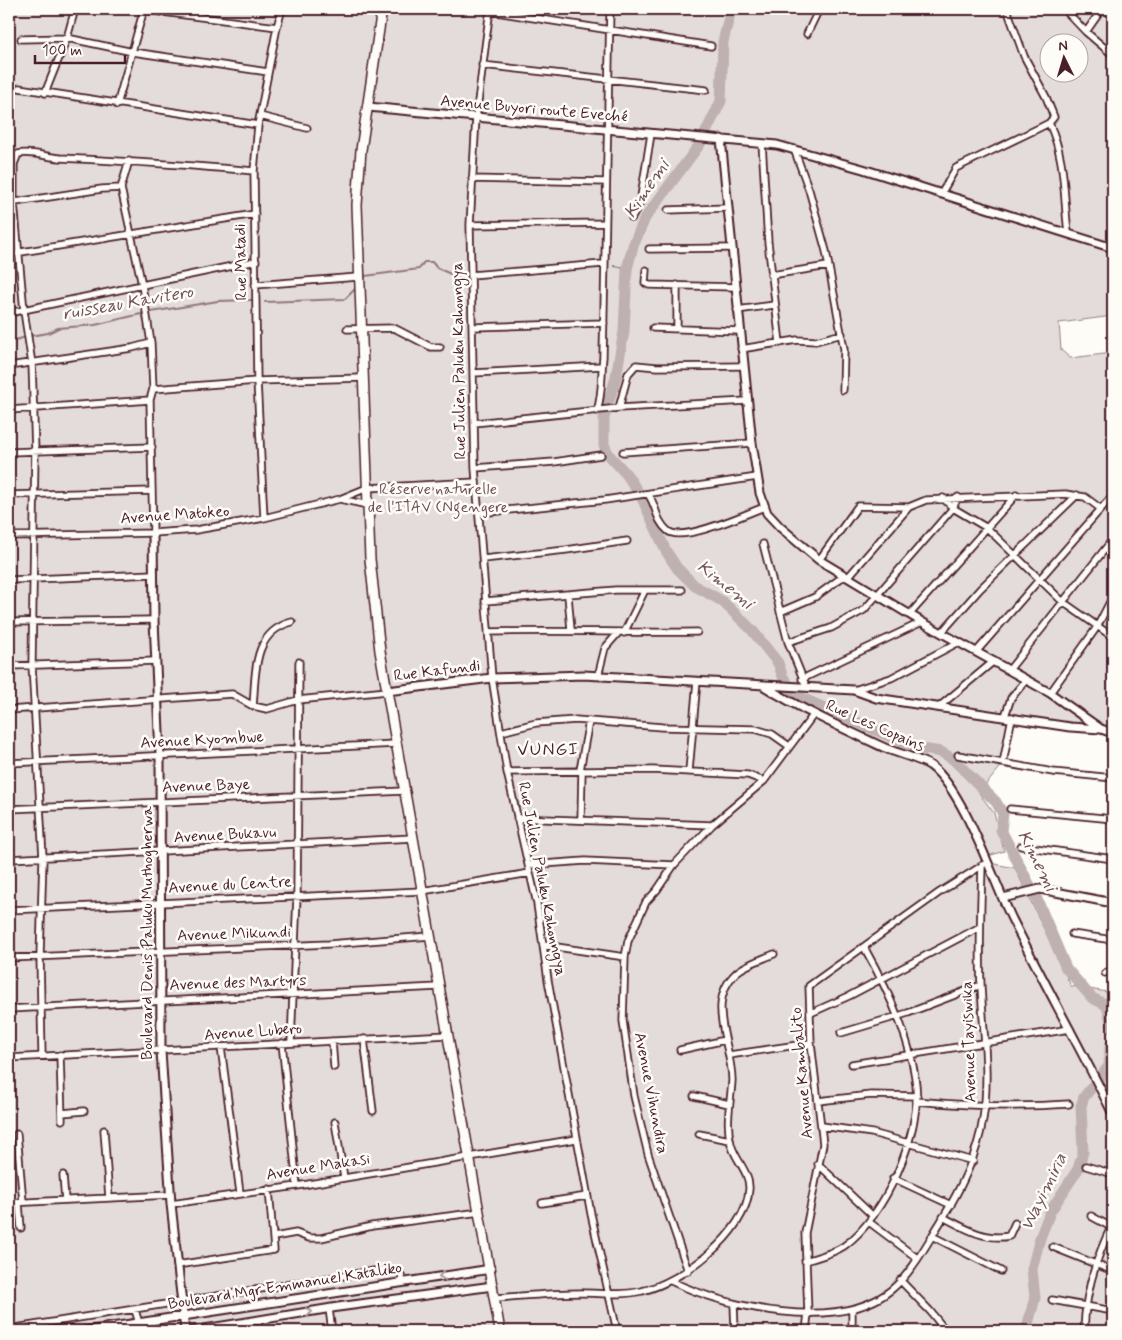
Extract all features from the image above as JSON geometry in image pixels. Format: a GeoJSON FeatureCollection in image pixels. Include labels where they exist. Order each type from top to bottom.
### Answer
{"type":"FeatureCollection","features":[{"type":"Feature","properties":{"kind":"highway"},"geometry":{"type":"LineString","coordinates":[[382,9],[357,195],[358,277],[373,590],[404,791],[500,1331]]}},
{"type":"Feature","properties":{"kind":"street"},"geometry":{"type":"LineString","coordinates":[[45,93],[67,38],[75,9]]}},
{"type":"Feature","properties":{"kind":"street"},"geometry":{"type":"LineString","coordinates":[[117,105],[133,52],[142,9],[277,26]]}},
{"type":"Feature","properties":{"kind":"street","name":"Rue Matadi"},"geometry":{"type":"LineString","coordinates":[[264,518],[257,382],[254,170],[258,125],[282,9]]}},
{"type":"Feature","properties":{"kind":"street"},"geometry":{"type":"LineString","coordinates":[[598,411],[602,387],[601,366],[604,323],[603,264],[610,9]]}},
{"type":"Feature","properties":{"kind":"street"},"geometry":{"type":"LineString","coordinates":[[807,34],[819,9]]}},
{"type":"Feature","properties":{"kind":"street"},"geometry":{"type":"LineString","coordinates":[[941,194],[956,168],[1049,123],[1054,117],[1024,56],[1007,9]]}},
{"type":"Feature","properties":{"kind":"street"},"geometry":{"type":"LineString","coordinates":[[1064,9],[1086,32],[1102,9]]}},
{"type":"Feature","properties":{"kind":"street"},"geometry":{"type":"LineString","coordinates":[[490,10],[711,46]]}},
{"type":"Feature","properties":{"kind":"street","name":"Rue Julien Paluku Kahonngya"},"geometry":{"type":"LineString","coordinates":[[490,10],[476,118],[470,225],[475,468],[492,678],[507,772],[529,866],[576,1139],[603,1272],[618,1331]]}},
{"type":"Feature","properties":{"kind":"street"},"geometry":{"type":"LineString","coordinates":[[1090,35],[1113,55]]}},
{"type":"Feature","properties":{"kind":"street"},"geometry":{"type":"LineString","coordinates":[[21,39],[67,38],[133,52],[268,72]]}},
{"type":"Feature","properties":{"kind":"street"},"geometry":{"type":"LineString","coordinates":[[482,65],[706,90]]}},
{"type":"Feature","properties":{"kind":"street"},"geometry":{"type":"LineString","coordinates":[[18,88],[117,105],[258,125]]}},
{"type":"Feature","properties":{"kind":"street","name":"Avenue Buyori route Eveché"},"geometry":{"type":"LineString","coordinates":[[368,107],[762,143],[794,149],[1068,232],[1113,248]]}},
{"type":"Feature","properties":{"kind":"street"},"geometry":{"type":"LineString","coordinates":[[260,116],[307,128]]}},
{"type":"Feature","properties":{"kind":"street"},"geometry":{"type":"LineString","coordinates":[[1049,123],[1061,156],[1063,204],[1068,232]]}},
{"type":"Feature","properties":{"kind":"street"},"geometry":{"type":"LineString","coordinates":[[632,218],[640,203],[651,134]]}},
{"type":"Feature","properties":{"kind":"street"},"geometry":{"type":"LineString","coordinates":[[721,139],[741,350],[752,443],[764,508],[780,528],[819,560],[922,622],[1050,693],[1101,729]]}},
{"type":"Feature","properties":{"kind":"street"},"geometry":{"type":"LineString","coordinates":[[762,143],[762,175],[774,305],[780,343]]}},
{"type":"Feature","properties":{"kind":"street"},"geometry":{"type":"LineString","coordinates":[[794,149],[817,216],[842,334],[844,349],[843,390]]}},
{"type":"Feature","properties":{"kind":"street"},"geometry":{"type":"LineString","coordinates":[[42,1055],[40,956],[42,858],[39,762],[33,708],[32,665],[35,451],[32,364],[24,311],[20,252],[11,203],[14,164],[18,154],[25,152],[48,157],[254,170]]}},
{"type":"Feature","properties":{"kind":"street"},"geometry":{"type":"LineString","coordinates":[[129,161],[121,188],[142,285],[151,343],[153,389],[150,400],[153,533]]}},
{"type":"Feature","properties":{"kind":"street"},"geometry":{"type":"LineString","coordinates":[[472,179],[606,182]]}},
{"type":"Feature","properties":{"kind":"street"},"geometry":{"type":"LineString","coordinates":[[11,203],[102,188],[121,188]]}},
{"type":"Feature","properties":{"kind":"street"},"geometry":{"type":"LineString","coordinates":[[668,210],[728,208]]}},
{"type":"Feature","properties":{"kind":"street"},"geometry":{"type":"LineString","coordinates":[[9,254],[255,214]]}},
{"type":"Feature","properties":{"kind":"street"},"geometry":{"type":"LineString","coordinates":[[470,225],[604,223]]}},
{"type":"Feature","properties":{"kind":"street"},"geometry":{"type":"LineString","coordinates":[[649,249],[732,248]]}},
{"type":"Feature","properties":{"kind":"street"},"geometry":{"type":"LineString","coordinates":[[9,313],[256,261]]}},
{"type":"Feature","properties":{"kind":"street"},"geometry":{"type":"LineString","coordinates":[[472,275],[603,264]]}},
{"type":"Feature","properties":{"kind":"street"},"geometry":{"type":"LineString","coordinates":[[771,275],[828,266]]}},
{"type":"Feature","properties":{"kind":"street"},"geometry":{"type":"LineString","coordinates":[[646,270],[645,283],[736,288]]}},
{"type":"Feature","properties":{"kind":"street"},"geometry":{"type":"LineString","coordinates":[[255,285],[358,277]]}},
{"type":"Feature","properties":{"kind":"street"},"geometry":{"type":"LineString","coordinates":[[677,285],[677,329]]}},
{"type":"Feature","properties":{"kind":"street"},"geometry":{"type":"LineString","coordinates":[[737,310],[774,305]]}},
{"type":"Feature","properties":{"kind":"street"},"geometry":{"type":"LineString","coordinates":[[472,327],[604,323]]}},
{"type":"Feature","properties":{"kind":"street"},"geometry":{"type":"LineString","coordinates":[[347,329],[394,328],[432,347],[440,347]]}},
{"type":"Feature","properties":{"kind":"street"},"geometry":{"type":"LineString","coordinates":[[653,328],[739,331]]}},
{"type":"Feature","properties":{"kind":"street"},"geometry":{"type":"LineString","coordinates":[[741,350],[797,340],[816,341],[842,334]]}},
{"type":"Feature","properties":{"kind":"street"},"geometry":{"type":"LineString","coordinates":[[9,366],[132,348],[151,343]]}},
{"type":"Feature","properties":{"kind":"street"},"geometry":{"type":"LineString","coordinates":[[617,409],[628,374],[636,364],[657,367],[743,366]]}},
{"type":"Feature","properties":{"kind":"street"},"geometry":{"type":"LineString","coordinates":[[473,373],[601,366]]}},
{"type":"Feature","properties":{"kind":"street"},"geometry":{"type":"LineString","coordinates":[[153,389],[257,382],[363,378]]}},
{"type":"Feature","properties":{"kind":"street"},"geometry":{"type":"LineString","coordinates":[[9,410],[150,400]]}},
{"type":"Feature","properties":{"kind":"street"},"geometry":{"type":"LineString","coordinates":[[474,423],[617,409],[747,401]]}},
{"type":"Feature","properties":{"kind":"street"},"geometry":{"type":"LineString","coordinates":[[623,452],[752,443]]}},
{"type":"Feature","properties":{"kind":"street"},"geometry":{"type":"LineString","coordinates":[[9,452],[152,448]]}},
{"type":"Feature","properties":{"kind":"street"},"geometry":{"type":"LineString","coordinates":[[475,468],[554,462],[601,455]]}},
{"type":"Feature","properties":{"kind":"street"},"geometry":{"type":"LineString","coordinates":[[479,513],[633,496],[757,477]]}},
{"type":"Feature","properties":{"kind":"street","name":"Avenue Matokeo"},"geometry":{"type":"LineString","coordinates":[[9,536],[153,533],[223,526],[340,499],[367,488],[476,482]]}},
{"type":"Feature","properties":{"kind":"street"},"geometry":{"type":"LineString","coordinates":[[9,495],[152,491]]}},
{"type":"Feature","properties":{"kind":"street"},"geometry":{"type":"LineString","coordinates":[[648,494],[652,500],[656,518],[668,532],[675,535],[710,527],[764,508]]}},
{"type":"Feature","properties":{"kind":"street"},"geometry":{"type":"LineString","coordinates":[[910,614],[1016,495]]}},
{"type":"Feature","properties":{"kind":"street"},"geometry":{"type":"LineString","coordinates":[[819,560],[858,506],[909,507],[926,500],[958,497],[1077,495],[1102,509]]}},
{"type":"Feature","properties":{"kind":"street"},"geometry":{"type":"LineString","coordinates":[[942,632],[980,590],[1077,495]]}},
{"type":"Feature","properties":{"kind":"street"},"geometry":{"type":"LineString","coordinates":[[977,651],[1113,495]]}},
{"type":"Feature","properties":{"kind":"street"},"geometry":{"type":"LineString","coordinates":[[788,642],[816,634],[852,618],[864,610],[953,508],[958,497]]}},
{"type":"Feature","properties":{"kind":"street"},"geometry":{"type":"LineString","coordinates":[[942,498],[953,508],[987,528],[1063,602],[1096,627],[1113,637]]}},
{"type":"Feature","properties":{"kind":"street"},"geometry":{"type":"LineString","coordinates":[[340,499],[368,505]]}},
{"type":"Feature","properties":{"kind":"street"},"geometry":{"type":"LineString","coordinates":[[780,612],[816,597],[841,578],[848,576],[909,507]]}},
{"type":"Feature","properties":{"kind":"street","name":"Boulevard Denis Paluku Muthogherwa"},"geometry":{"type":"LineString","coordinates":[[153,533],[154,620],[160,755],[158,852],[161,1052],[170,1204],[185,1331]]}},
{"type":"Feature","properties":{"kind":"street"},"geometry":{"type":"LineString","coordinates":[[1010,670],[1113,539]]}},
{"type":"Feature","properties":{"kind":"street"},"geometry":{"type":"LineString","coordinates":[[483,559],[628,541]]}},
{"type":"Feature","properties":{"kind":"street"},"geometry":{"type":"LineString","coordinates":[[763,544],[788,642],[804,683]]}},
{"type":"Feature","properties":{"kind":"street"},"geometry":{"type":"LineString","coordinates":[[9,580],[154,574]]}},
{"type":"Feature","properties":{"kind":"street"},"geometry":{"type":"LineString","coordinates":[[485,601],[616,590],[682,590]]}},
{"type":"Feature","properties":{"kind":"street"},"geometry":{"type":"LineString","coordinates":[[598,676],[605,648],[622,632],[645,590]]}},
{"type":"Feature","properties":{"kind":"street"},"geometry":{"type":"LineString","coordinates":[[568,595],[571,630]]}},
{"type":"Feature","properties":{"kind":"street"},"geometry":{"type":"LineString","coordinates":[[1050,693],[1096,627],[1113,596]]}},
{"type":"Feature","properties":{"kind":"street"},"geometry":{"type":"LineString","coordinates":[[9,622],[154,620]]}},
{"type":"Feature","properties":{"kind":"street"},"geometry":{"type":"LineString","coordinates":[[253,706],[258,653],[272,632],[280,625],[292,622]]}},
{"type":"Feature","properties":{"kind":"street"},"geometry":{"type":"LineString","coordinates":[[764,686],[797,686],[922,622]]}},
{"type":"Feature","properties":{"kind":"street"},"geometry":{"type":"LineString","coordinates":[[488,632],[571,630],[697,632]]}},
{"type":"Feature","properties":{"kind":"street"},"geometry":{"type":"LineString","coordinates":[[854,690],[890,678],[958,642]]}},
{"type":"Feature","properties":{"kind":"street"},"geometry":{"type":"LineString","coordinates":[[9,666],[156,661]]}},
{"type":"Feature","properties":{"kind":"street"},"geometry":{"type":"LineString","coordinates":[[940,706],[994,661]]}},
{"type":"Feature","properties":{"kind":"street"},"geometry":{"type":"LineString","coordinates":[[290,1043],[293,945],[297,896],[299,662]]}},
{"type":"Feature","properties":{"kind":"street","name":"Rue Les Copains"},"geometry":{"type":"LineString","coordinates":[[492,678],[541,675],[598,676],[652,681],[764,686],[814,714],[907,758],[930,766],[943,778],[951,791],[1002,898],[1105,1098]]}},
{"type":"Feature","properties":{"kind":"street","name":"Rue Kafundi"},"geometry":{"type":"LineString","coordinates":[[387,690],[492,678]]}},
{"type":"Feature","properties":{"kind":"street"},"geometry":{"type":"LineString","coordinates":[[1003,763],[1011,698],[1026,680]]}},
{"type":"Feature","properties":{"kind":"street"},"geometry":{"type":"LineString","coordinates":[[689,772],[696,682]]}},
{"type":"Feature","properties":{"kind":"street"},"geometry":{"type":"LineString","coordinates":[[804,683],[854,690],[876,698],[940,706],[1070,727],[1113,731],[1113,742]]}},
{"type":"Feature","properties":{"kind":"street"},"geometry":{"type":"LineString","coordinates":[[9,710],[232,694],[253,706],[267,709],[298,700],[387,690]]}},
{"type":"Feature","properties":{"kind":"street","name":"Avenue Vihundira"},"geometry":{"type":"LineString","coordinates":[[688,1271],[648,1154],[634,1096],[623,1021],[625,957],[628,940],[646,902],[657,890],[674,865],[712,825],[764,780],[814,714]]}},
{"type":"Feature","properties":{"kind":"street"},"geometry":{"type":"LineString","coordinates":[[501,732],[536,722],[560,719],[691,728],[755,729],[772,734],[788,746]]}},
{"type":"Feature","properties":{"kind":"street"},"geometry":{"type":"LineString","coordinates":[[581,819],[581,770],[589,721]]}},
{"type":"Feature","properties":{"kind":"street","name":"Avenue Kyombwe"},"geometry":{"type":"LineString","coordinates":[[9,763],[396,744]]}},
{"type":"Feature","properties":{"kind":"street"},"geometry":{"type":"LineString","coordinates":[[958,756],[1113,778]]}},
{"type":"Feature","properties":{"kind":"street"},"geometry":{"type":"LineString","coordinates":[[507,772],[581,770],[689,772],[748,776],[764,780]]}},
{"type":"Feature","properties":{"kind":"street","name":"Avenue Baye"},"geometry":{"type":"LineString","coordinates":[[9,809],[404,791]]}},
{"type":"Feature","properties":{"kind":"street"},"geometry":{"type":"LineString","coordinates":[[1010,809],[1113,819]]}},
{"type":"Feature","properties":{"kind":"street"},"geometry":{"type":"LineString","coordinates":[[517,818],[712,825]]}},
{"type":"Feature","properties":{"kind":"street","name":"Avenue Bukavu"},"geometry":{"type":"LineString","coordinates":[[9,859],[413,838]]}},
{"type":"Feature","properties":{"kind":"street"},"geometry":{"type":"LineString","coordinates":[[1021,846],[1113,859]]}},
{"type":"Feature","properties":{"kind":"street"},"geometry":{"type":"LineString","coordinates":[[529,866],[585,861],[674,865]]}},
{"type":"Feature","properties":{"kind":"street"},"geometry":{"type":"LineString","coordinates":[[805,1261],[834,1252],[843,1247],[869,1222],[893,1178],[908,1143],[916,1098],[910,1055],[897,1017],[864,947],[940,892],[985,864]]}},
{"type":"Feature","properties":{"kind":"street","name":"Avenue Tayiswika"},"geometry":{"type":"LineString","coordinates":[[671,1281],[692,1292],[734,1304],[780,1312],[808,1313],[852,1309],[873,1302],[892,1290],[917,1258],[951,1205],[973,1161],[985,1107],[985,1044],[980,927],[985,864]]}},
{"type":"Feature","properties":{"kind":"street","name":"Avenue du Centre"},"geometry":{"type":"LineString","coordinates":[[9,910],[422,891],[530,872]]}},
{"type":"Feature","properties":{"kind":"street"},"geometry":{"type":"LineString","coordinates":[[1002,898],[1040,889],[1113,903]]}},
{"type":"Feature","properties":{"kind":"street"},"geometry":{"type":"LineString","coordinates":[[810,1013],[980,927]]}},
{"type":"Feature","properties":{"kind":"street"},"geometry":{"type":"LineString","coordinates":[[1072,934],[1113,940]]}},
{"type":"Feature","properties":{"kind":"street","name":"Avenue Mikundi"},"geometry":{"type":"LineString","coordinates":[[9,958],[382,941],[430,936]]}},
{"type":"Feature","properties":{"kind":"street"},"geometry":{"type":"LineString","coordinates":[[543,945],[625,957]]}},
{"type":"Feature","properties":{"kind":"street","name":"Avenue Kambalito"},"geometry":{"type":"LineString","coordinates":[[806,1331],[808,1313],[805,1233],[823,1144],[811,1043],[809,990],[812,983],[864,947]]}},
{"type":"Feature","properties":{"kind":"street"},"geometry":{"type":"LineString","coordinates":[[495,1298],[581,1293],[610,1295],[642,1291],[671,1281],[688,1271],[714,1248],[731,1229],[747,1202],[749,1183],[746,1172],[735,1156],[730,1140],[729,1104],[732,1081],[720,1008],[727,985],[738,971],[774,954]]}},
{"type":"Feature","properties":{"kind":"street"},"geometry":{"type":"LineString","coordinates":[[1105,972],[1113,970]]}},
{"type":"Feature","properties":{"kind":"street"},"geometry":{"type":"LineString","coordinates":[[841,1033],[897,1017],[981,984]]}},
{"type":"Feature","properties":{"kind":"street","name":"Avenue des Martyrs"},"geometry":{"type":"LineString","coordinates":[[9,1009],[438,987]]}},
{"type":"Feature","properties":{"kind":"street"},"geometry":{"type":"LineString","coordinates":[[852,1064],[1070,1029]]}},
{"type":"Feature","properties":{"kind":"street","name":"Avenue Lubero"},"geometry":{"type":"LineString","coordinates":[[9,1058],[42,1055],[161,1052],[282,1043],[448,1035]]}},
{"type":"Feature","properties":{"kind":"street"},"geometry":{"type":"LineString","coordinates":[[364,1039],[373,1111]]}},
{"type":"Feature","properties":{"kind":"street"},"geometry":{"type":"LineString","coordinates":[[680,1050],[725,1040]]}},
{"type":"Feature","properties":{"kind":"street"},"geometry":{"type":"LineString","coordinates":[[332,1041],[334,1067]]}},
{"type":"Feature","properties":{"kind":"street"},"geometry":{"type":"LineString","coordinates":[[282,1043],[297,1186]]}},
{"type":"Feature","properties":{"kind":"street"},"geometry":{"type":"LineString","coordinates":[[729,1055],[811,1043]]}},
{"type":"Feature","properties":{"kind":"street"},"geometry":{"type":"LineString","coordinates":[[221,1047],[240,1193]]}},
{"type":"Feature","properties":{"kind":"street"},"geometry":{"type":"LineString","coordinates":[[60,1055],[62,1120]]}},
{"type":"Feature","properties":{"kind":"street"},"geometry":{"type":"LineString","coordinates":[[1113,1094],[1105,1098],[1113,1114]]}},
{"type":"Feature","properties":{"kind":"street"},"geometry":{"type":"LineString","coordinates":[[818,1101],[871,1095],[916,1098],[985,1107],[1069,1104]]}},
{"type":"Feature","properties":{"kind":"street"},"geometry":{"type":"LineString","coordinates":[[694,1096],[729,1104]]}},
{"type":"Feature","properties":{"kind":"street"},"geometry":{"type":"LineString","coordinates":[[62,1112],[84,1112]]}},
{"type":"Feature","properties":{"kind":"street"},"geometry":{"type":"LineString","coordinates":[[335,1122],[344,1178]]}},
{"type":"Feature","properties":{"kind":"street"},"geometry":{"type":"LineString","coordinates":[[822,1126],[861,1131],[973,1161]]}},
{"type":"Feature","properties":{"kind":"street"},"geometry":{"type":"LineString","coordinates":[[104,1130],[109,1198]]}},
{"type":"Feature","properties":{"kind":"street"},"geometry":{"type":"LineString","coordinates":[[17,1134],[21,1228]]}},
{"type":"Feature","properties":{"kind":"street"},"geometry":{"type":"LineString","coordinates":[[699,1134],[730,1140]]}},
{"type":"Feature","properties":{"kind":"street","name":"Avenue Makasi"},"geometry":{"type":"LineString","coordinates":[[170,1204],[297,1186],[576,1139]]}},
{"type":"Feature","properties":{"kind":"street"},"geometry":{"type":"LineString","coordinates":[[818,1164],[873,1216]]}},
{"type":"Feature","properties":{"kind":"street"},"geometry":{"type":"LineString","coordinates":[[1086,1166],[1113,1174]]}},
{"type":"Feature","properties":{"kind":"street"},"geometry":{"type":"LineString","coordinates":[[63,1175],[65,1200]]}},
{"type":"Feature","properties":{"kind":"street"},"geometry":{"type":"LineString","coordinates":[[893,1178],[951,1205]]}},
{"type":"Feature","properties":{"kind":"street"},"geometry":{"type":"LineString","coordinates":[[177,1265],[274,1250],[269,1189]]}},
{"type":"Feature","properties":{"kind":"street"},"geometry":{"type":"LineString","coordinates":[[9,1203],[170,1195]]}},
{"type":"Feature","properties":{"kind":"street"},"geometry":{"type":"LineString","coordinates":[[542,1203],[587,1196]]}},
{"type":"Feature","properties":{"kind":"street"},"geometry":{"type":"LineString","coordinates":[[274,1237],[296,1233],[309,1238],[321,1238],[389,1223],[480,1212]]}},
{"type":"Feature","properties":{"kind":"street"},"geometry":{"type":"LineString","coordinates":[[1084,1331],[1085,1305],[1095,1264],[1112,1225],[1092,1216]]}},
{"type":"Feature","properties":{"kind":"street"},"geometry":{"type":"LineString","coordinates":[[943,1217],[970,1231],[996,1238],[1009,1236],[1015,1223]]}},
{"type":"Feature","properties":{"kind":"street"},"geometry":{"type":"LineString","coordinates":[[869,1222],[917,1258]]}},
{"type":"Feature","properties":{"kind":"street"},"geometry":{"type":"LineString","coordinates":[[932,1236],[1001,1270]]}},
{"type":"Feature","properties":{"kind":"street"},"geometry":{"type":"LineString","coordinates":[[1053,1247],[1113,1270]]}},
{"type":"Feature","properties":{"kind":"street","name":"Boulevard Mgr Emmanuel Kataliko"},"geometry":{"type":"LineString","coordinates":[[85,1331],[490,1269]]}},
{"type":"Feature","properties":{"kind":"street"},"geometry":{"type":"LineString","coordinates":[[9,1329],[374,1271],[395,1271],[400,1273],[403,1281]]}},
{"type":"Feature","properties":{"kind":"street"},"geometry":{"type":"LineString","coordinates":[[900,1280],[930,1311],[946,1331]]}},
{"type":"Feature","properties":{"kind":"street","name":"Boulevard Mgr Emmanuel Kataliko"},"geometry":{"type":"LineString","coordinates":[[192,1331],[329,1309],[493,1286]]}},
{"type":"Feature","properties":{"kind":"street"},"geometry":{"type":"LineString","coordinates":[[1052,1300],[1113,1311]]}},
{"type":"Feature","properties":{"kind":"street"},"geometry":{"type":"LineString","coordinates":[[734,1304],[735,1331]]}},
{"type":"Feature","properties":{"kind":"street"},"geometry":{"type":"LineString","coordinates":[[329,1309],[332,1331]]}},
{"type":"Feature","properties":{"kind":"street"},"geometry":{"type":"LineString","coordinates":[[852,1309],[852,1331]]}},
{"type":"Feature","properties":{"kind":"street"},"geometry":{"type":"LineString","coordinates":[[135,1310],[139,1323]]}},
{"type":"Feature","properties":{"kind":"green space","name":"Réserve naturelle de l'ITAV (Ngengere"},"geometry":{"type":"Polygon","coordinates":[[[9,9],[1113,9],[1113,316],[1059,323],[1061,350],[1070,358],[1113,353],[1113,727],[1068,724],[1011,714],[1003,764],[979,793],[994,813],[1004,851],[982,858],[984,862],[1015,868],[1071,986],[1113,993],[1113,1331],[9,1331],[9,9]]]}},
{"type":"Feature","properties":{"kind":"waterway","name":"Kimemi"},"geometry":{"type":"LineString","coordinates":[[731,9],[723,42],[721,101],[700,144],[645,218],[633,246],[627,269],[624,331],[616,377],[604,418],[604,445],[609,455],[627,475],[642,498],[666,551],[677,568],[695,586],[722,601],[752,630],[778,663],[783,677],[795,695],[916,748],[941,752],[953,759],[996,802],[1003,814],[1001,830],[1036,897],[1066,968],[1092,998],[1113,1008]]}},
{"type":"Feature","properties":{"kind":"waterway","name":"ruisseau Kavitero"},"geometry":{"type":"LineString","coordinates":[[364,283],[365,276],[419,269],[424,262],[432,262],[437,268],[460,278]]}},
{"type":"Feature","properties":{"kind":"waterway","name":"ruisseau Kavitero"},"geometry":{"type":"LineString","coordinates":[[614,266],[627,268]]}},
{"type":"Feature","properties":{"kind":"waterway","name":"ruisseau Kavitero"},"geometry":{"type":"LineString","coordinates":[[265,302],[345,299],[355,289]]}},
{"type":"Feature","properties":{"kind":"waterway","name":"ruisseau Kavitero"},"geometry":{"type":"LineString","coordinates":[[30,336],[48,333],[58,328],[95,325],[145,313],[218,301],[252,300]]}},
{"type":"Feature","properties":{"kind":"waterway","name":"ruisseau Kavitero"},"geometry":{"type":"LineString","coordinates":[[9,342],[26,337]]}},
{"type":"Feature","properties":{"kind":"waterway"},"geometry":{"type":"LineString","coordinates":[[1106,1003],[1113,1029]]}},
{"type":"Feature","properties":{"kind":"waterway","name":"Wayimiria"},"geometry":{"type":"LineString","coordinates":[[1026,1331],[1035,1298],[1032,1269],[1040,1238],[1050,1212],[1078,1169],[1083,1152],[1081,1106],[1084,1097],[1109,1066],[1110,1046],[1113,1042]]}},
{"type":"Feature","properties":{"kind":"district","name":"VUNGI"},"geometry":{"type":"Point","coordinates":[548,750]}}]}
